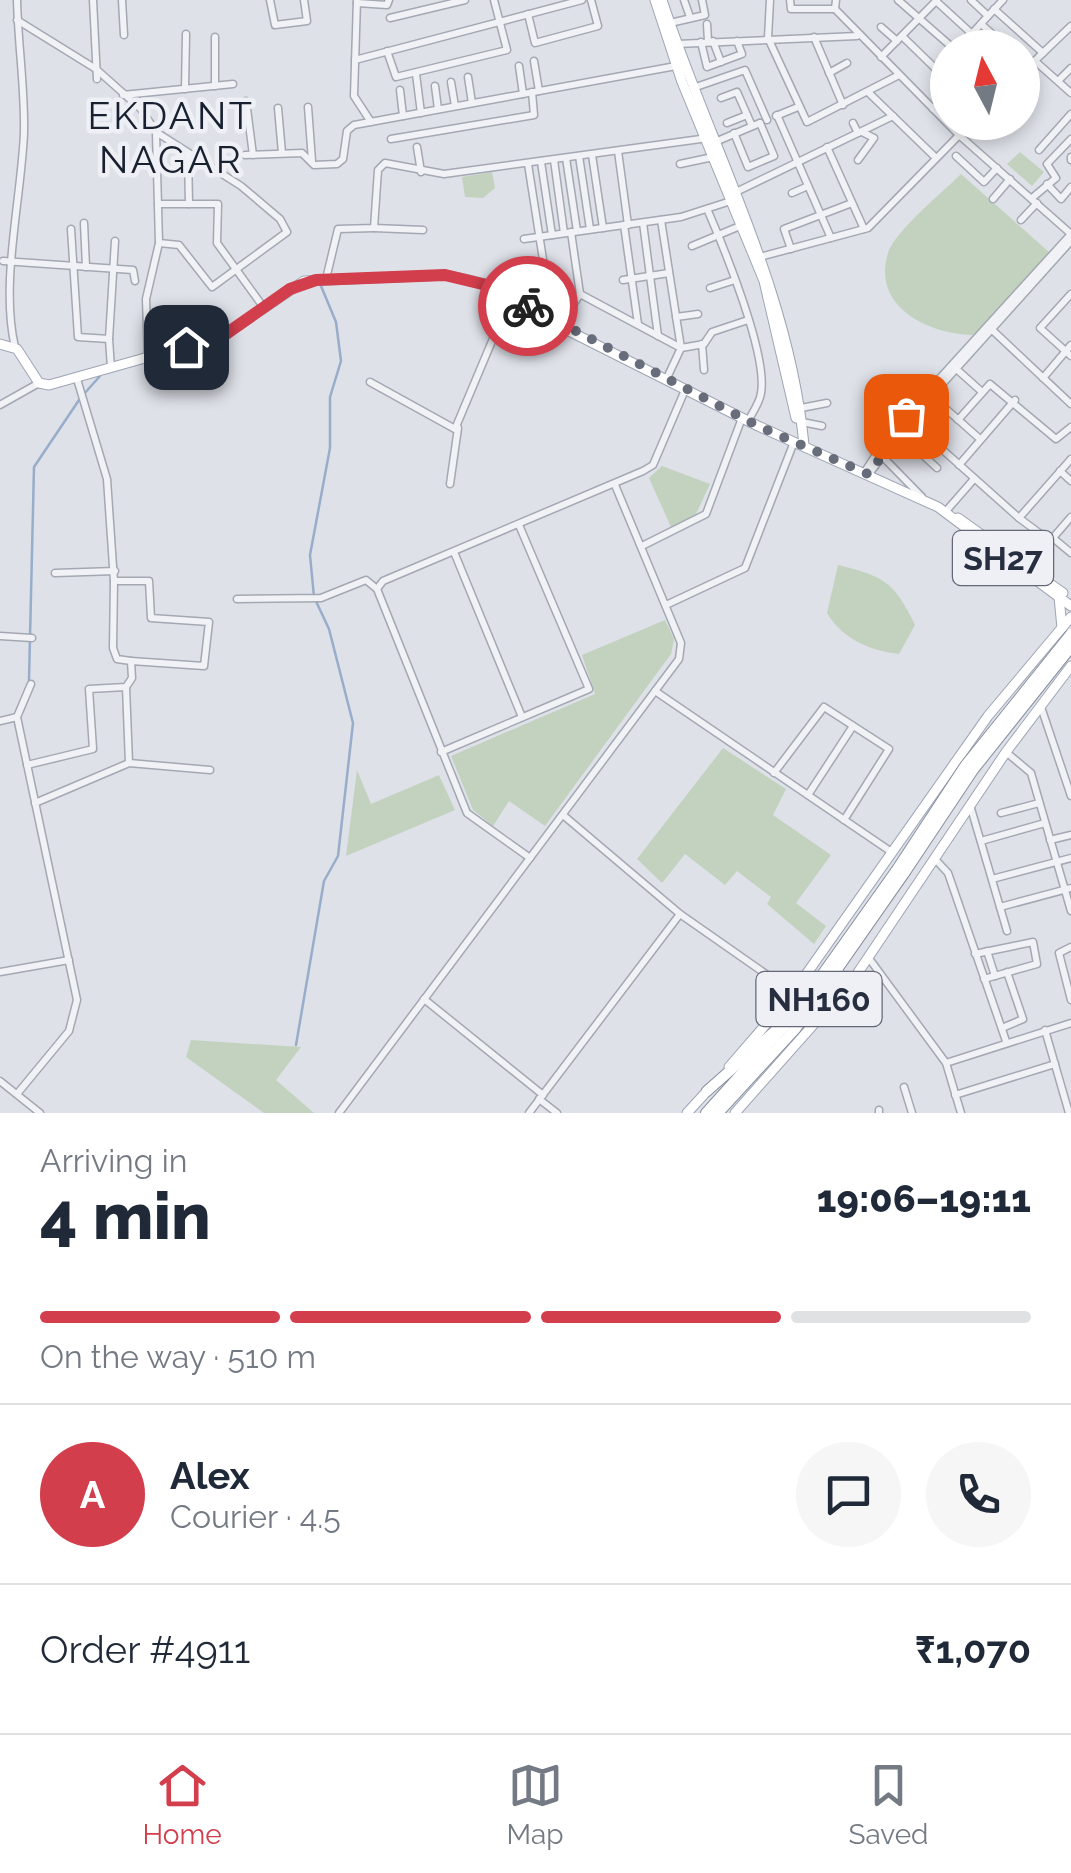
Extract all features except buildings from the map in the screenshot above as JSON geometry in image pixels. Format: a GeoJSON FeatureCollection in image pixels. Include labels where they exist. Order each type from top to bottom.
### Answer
{"type":"FeatureCollection","features":[{"type":"Feature","properties":{"kind":"highway","name":"NH160"},"geometry":{"type":"LineString","coordinates":[[718,1113],[796,1028],[839,973],[965,766],[1066,631]]}},
{"type":"Feature","properties":{"kind":"highway","name":"NH160"},"geometry":{"type":"LineString","coordinates":[[706,1113],[790,1020],[972,770],[1071,647]]}},
{"type":"Feature","properties":{"kind":"highway"},"geometry":{"type":"LineString","coordinates":[[707,1092],[772,1029],[790,1020]]}},
{"type":"Feature","properties":{"kind":"main road"},"geometry":{"type":"LineString","coordinates":[[659,0],[677,44],[678,62],[711,139],[713,157],[735,197],[740,226],[758,257],[802,425]]}},
{"type":"Feature","properties":{"kind":"main road"},"geometry":{"type":"LineString","coordinates":[[659,0],[678,62],[758,257],[800,408],[799,444]]}},
{"type":"Feature","properties":{"kind":"main road","name":"SH27"},"geometry":{"type":"LineString","coordinates":[[39,384],[77,379],[223,336],[304,281],[445,275],[511,296],[560,326],[745,420],[943,508],[1059,597],[1071,602]]}},
{"type":"Feature","properties":{"kind":"main road"},"geometry":{"type":"LineString","coordinates":[[7,342],[39,384]]}},
{"type":"Feature","properties":{"kind":"main road"},"geometry":{"type":"LineString","coordinates":[[1026,570],[1071,602]]}},
{"type":"Feature","properties":{"kind":"main road"},"geometry":{"type":"LineString","coordinates":[[1059,597],[1066,631]]}},
{"type":"Feature","properties":{"kind":"main road"},"geometry":{"type":"LineString","coordinates":[[687,1113],[793,993],[995,707],[1066,631],[1071,616]]}},
{"type":"Feature","properties":{"kind":"main road"},"geometry":{"type":"LineString","coordinates":[[734,1113],[825,1016],[1006,752],[1071,666]]}},
{"type":"Feature","properties":{"kind":"main road"},"geometry":{"type":"LineString","coordinates":[[995,707],[1022,731]]}},
{"type":"Feature","properties":{"kind":"main road"},"geometry":{"type":"LineString","coordinates":[[825,1016],[839,973]]}},
{"type":"Feature","properties":{"kind":"street"},"geometry":{"type":"LineString","coordinates":[[7,342],[3,261],[24,137],[16,0]]}},
{"type":"Feature","properties":{"kind":"street"},"geometry":{"type":"LineString","coordinates":[[93,0],[97,78]]}},
{"type":"Feature","properties":{"kind":"street"},"geometry":{"type":"LineString","coordinates":[[122,0],[124,35]]}},
{"type":"Feature","properties":{"kind":"street"},"geometry":{"type":"LineString","coordinates":[[270,0],[276,25],[307,21],[304,0]]}},
{"type":"Feature","properties":{"kind":"street"},"geometry":{"type":"LineString","coordinates":[[371,122],[354,99],[357,2],[377,6],[389,0]]}},
{"type":"Feature","properties":{"kind":"street"},"geometry":{"type":"LineString","coordinates":[[412,0],[416,12]]}},
{"type":"Feature","properties":{"kind":"street"},"geometry":{"type":"LineString","coordinates":[[390,18],[460,0]]}},
{"type":"Feature","properties":{"kind":"street"},"geometry":{"type":"LineString","coordinates":[[388,51],[396,77],[507,50],[494,0]]}},
{"type":"Feature","properties":{"kind":"street"},"geometry":{"type":"LineString","coordinates":[[355,60],[582,0]]}},
{"type":"Feature","properties":{"kind":"street"},"geometry":{"type":"LineString","coordinates":[[528,14],[535,43],[598,26],[591,0]]}},
{"type":"Feature","properties":{"kind":"street"},"geometry":{"type":"LineString","coordinates":[[684,0],[690,17]]}},
{"type":"Feature","properties":{"kind":"street"},"geometry":{"type":"LineString","coordinates":[[670,22],[705,14],[702,0]]}},
{"type":"Feature","properties":{"kind":"street"},"geometry":{"type":"LineString","coordinates":[[770,0],[768,38],[808,122],[899,75]]}},
{"type":"Feature","properties":{"kind":"street"},"geometry":{"type":"LineString","coordinates":[[790,0],[791,9],[836,4],[858,36],[930,107]]}},
{"type":"Feature","properties":{"kind":"street"},"geometry":{"type":"LineString","coordinates":[[898,0],[935,30]]}},
{"type":"Feature","properties":{"kind":"street"},"geometry":{"type":"LineString","coordinates":[[970,0],[988,16]]}},
{"type":"Feature","properties":{"kind":"street"},"geometry":{"type":"LineString","coordinates":[[881,58],[936,1],[970,30]]}},
{"type":"Feature","properties":{"kind":"street"},"geometry":{"type":"LineString","coordinates":[[976,30],[1001,1]]}},
{"type":"Feature","properties":{"kind":"street"},"geometry":{"type":"LineString","coordinates":[[994,9],[1042,54],[1071,26]]}},
{"type":"Feature","properties":{"kind":"street"},"geometry":{"type":"LineString","coordinates":[[17,20],[96,68],[141,109],[156,132],[188,156],[241,186],[285,226],[284,236],[210,287],[179,245],[159,243]]}},
{"type":"Feature","properties":{"kind":"street"},"geometry":{"type":"LineString","coordinates":[[707,24],[707,68],[742,54],[737,40]]}},
{"type":"Feature","properties":{"kind":"street"},"geometry":{"type":"LineString","coordinates":[[981,24],[988,30]]}},
{"type":"Feature","properties":{"kind":"street"},"geometry":{"type":"LineString","coordinates":[[882,27],[930,64]]}},
{"type":"Feature","properties":{"kind":"street"},"geometry":{"type":"LineString","coordinates":[[184,89],[186,34]]}},
{"type":"Feature","properties":{"kind":"street"},"geometry":{"type":"LineString","coordinates":[[1062,34],[1071,43]]}},
{"type":"Feature","properties":{"kind":"street"},"geometry":{"type":"LineString","coordinates":[[677,44],[858,36]]}},
{"type":"Feature","properties":{"kind":"street"},"geometry":{"type":"LineString","coordinates":[[215,86],[216,37]]}},
{"type":"Feature","properties":{"kind":"street"},"geometry":{"type":"LineString","coordinates":[[814,37],[842,105]]}},
{"type":"Feature","properties":{"kind":"street"},"geometry":{"type":"LineString","coordinates":[[708,41],[721,62]]}},
{"type":"Feature","properties":{"kind":"street"},"geometry":{"type":"LineString","coordinates":[[391,139],[533,115],[534,62]]}},
{"type":"Feature","properties":{"kind":"street"},"geometry":{"type":"LineString","coordinates":[[246,100],[249,155],[304,153],[312,162],[340,163],[348,129],[371,122],[678,62]]}},
{"type":"Feature","properties":{"kind":"street"},"geometry":{"type":"LineString","coordinates":[[829,73],[847,63]]}},
{"type":"Feature","properties":{"kind":"street"},"geometry":{"type":"LineString","coordinates":[[1040,65],[1071,93]]}},
{"type":"Feature","properties":{"kind":"street"},"geometry":{"type":"LineString","coordinates":[[519,66],[523,94]]}},
{"type":"Feature","properties":{"kind":"street"},"geometry":{"type":"LineString","coordinates":[[1058,81],[1071,69]]}},
{"type":"Feature","properties":{"kind":"street"},"geometry":{"type":"LineString","coordinates":[[692,89],[745,70],[759,123],[774,156],[748,167],[734,134]]}},
{"type":"Feature","properties":{"kind":"street"},"geometry":{"type":"LineString","coordinates":[[416,74],[421,112]]}},
{"type":"Feature","properties":{"kind":"street"},"geometry":{"type":"LineString","coordinates":[[468,78],[472,103]]}},
{"type":"Feature","properties":{"kind":"street"},"geometry":{"type":"LineString","coordinates":[[451,82],[455,106]]}},
{"type":"Feature","properties":{"kind":"street"},"geometry":{"type":"LineString","coordinates":[[122,95],[233,84]]}},
{"type":"Feature","properties":{"kind":"street"},"geometry":{"type":"LineString","coordinates":[[435,86],[438,110]]}},
{"type":"Feature","properties":{"kind":"street"},"geometry":{"type":"LineString","coordinates":[[400,90],[404,116]]}},
{"type":"Feature","properties":{"kind":"street"},"geometry":{"type":"LineString","coordinates":[[721,98],[736,92],[747,115],[759,123]]}},
{"type":"Feature","properties":{"kind":"street"},"geometry":{"type":"LineString","coordinates":[[868,92],[936,158]]}},
{"type":"Feature","properties":{"kind":"street"},"geometry":{"type":"LineString","coordinates":[[308,106],[312,162]]}},
{"type":"Feature","properties":{"kind":"street"},"geometry":{"type":"LineString","coordinates":[[374,228],[380,166],[389,162],[420,172],[444,174],[711,139],[734,134],[798,106]]}},
{"type":"Feature","properties":{"kind":"street"},"geometry":{"type":"LineString","coordinates":[[278,108],[282,153]]}},
{"type":"Feature","properties":{"kind":"street"},"geometry":{"type":"LineString","coordinates":[[1039,150],[1071,114]]}},
{"type":"Feature","properties":{"kind":"street"},"geometry":{"type":"LineString","coordinates":[[727,123],[747,115]]}},
{"type":"Feature","properties":{"kind":"street"},"geometry":{"type":"LineString","coordinates":[[777,115],[830,238]]}},
{"type":"Feature","properties":{"kind":"street"},"geometry":{"type":"LineString","coordinates":[[524,238],[708,211],[893,116]]}},
{"type":"Feature","properties":{"kind":"street"},"geometry":{"type":"LineString","coordinates":[[853,123],[860,132],[874,138],[858,160]]}},
{"type":"Feature","properties":{"kind":"street"},"geometry":{"type":"LineString","coordinates":[[148,358],[146,299],[159,243],[156,132]]}},
{"type":"Feature","properties":{"kind":"street"},"geometry":{"type":"LineString","coordinates":[[1021,220],[1056,173],[1047,164],[1071,139]]}},
{"type":"Feature","properties":{"kind":"street"},"geometry":{"type":"LineString","coordinates":[[758,257],[864,229],[954,140]]}},
{"type":"Feature","properties":{"kind":"street"},"geometry":{"type":"LineString","coordinates":[[866,474],[908,418],[1070,240],[1034,200],[965,140]]}},
{"type":"Feature","properties":{"kind":"street"},"geometry":{"type":"LineString","coordinates":[[417,147],[420,172]]}},
{"type":"Feature","properties":{"kind":"street"},"geometry":{"type":"LineString","coordinates":[[828,147],[864,229]]}},
{"type":"Feature","properties":{"kind":"street"},"geometry":{"type":"LineString","coordinates":[[618,151],[628,279],[638,325]]}},
{"type":"Feature","properties":{"kind":"street"},"geometry":{"type":"LineString","coordinates":[[592,154],[604,228]]}},
{"type":"Feature","properties":{"kind":"street"},"geometry":{"type":"LineString","coordinates":[[188,156],[189,204]]}},
{"type":"Feature","properties":{"kind":"street"},"geometry":{"type":"LineString","coordinates":[[580,156],[590,230]]}},
{"type":"Feature","properties":{"kind":"street"},"geometry":{"type":"LineString","coordinates":[[956,156],[984,182],[997,168]]}},
{"type":"Feature","properties":{"kind":"street"},"geometry":{"type":"LineString","coordinates":[[680,164],[713,157]]}},
{"type":"Feature","properties":{"kind":"street"},"geometry":{"type":"LineString","coordinates":[[560,326],[580,294],[566,158]]}},
{"type":"Feature","properties":{"kind":"street"},"geometry":{"type":"LineString","coordinates":[[554,160],[571,232]]}},
{"type":"Feature","properties":{"kind":"street"},"geometry":{"type":"LineString","coordinates":[[541,162],[552,235]]}},
{"type":"Feature","properties":{"kind":"street"},"geometry":{"type":"LineString","coordinates":[[528,164],[546,285]]}},
{"type":"Feature","properties":{"kind":"street"},"geometry":{"type":"LineString","coordinates":[[993,199],[1010,180]]}},
{"type":"Feature","properties":{"kind":"street"},"geometry":{"type":"LineString","coordinates":[[1047,184],[1061,198],[1071,188]]}},
{"type":"Feature","properties":{"kind":"street"},"geometry":{"type":"LineString","coordinates":[[792,193],[808,186]]}},
{"type":"Feature","properties":{"kind":"street"},"geometry":{"type":"LineString","coordinates":[[791,249],[784,229],[852,203]]}},
{"type":"Feature","properties":{"kind":"street"},"geometry":{"type":"LineString","coordinates":[[158,204],[218,204],[218,243],[264,308]]}},
{"type":"Feature","properties":{"kind":"street"},"geometry":{"type":"LineString","coordinates":[[642,546],[706,514],[745,420],[762,390],[748,320],[708,211]]}},
{"type":"Feature","properties":{"kind":"street"},"geometry":{"type":"LineString","coordinates":[[661,220],[681,348],[666,380]]}},
{"type":"Feature","properties":{"kind":"street"},"geometry":{"type":"LineString","coordinates":[[643,223],[658,336]]}},
{"type":"Feature","properties":{"kind":"street"},"geometry":{"type":"LineString","coordinates":[[84,224],[86,268]]}},
{"type":"Feature","properties":{"kind":"street"},"geometry":{"type":"LineString","coordinates":[[692,246],[740,226]]}},
{"type":"Feature","properties":{"kind":"street"},"geometry":{"type":"LineString","coordinates":[[71,228],[77,337],[108,340]]}},
{"type":"Feature","properties":{"kind":"street"},"geometry":{"type":"LineString","coordinates":[[326,279],[338,229],[423,230]]}},
{"type":"Feature","properties":{"kind":"street"},"geometry":{"type":"LineString","coordinates":[[111,368],[108,340],[115,241]]}},
{"type":"Feature","properties":{"kind":"street"},"geometry":{"type":"LineString","coordinates":[[3,261],[134,271],[135,281]]}},
{"type":"Feature","properties":{"kind":"street"},"geometry":{"type":"LineString","coordinates":[[628,279],[669,273]]}},
{"type":"Feature","properties":{"kind":"street"},"geometry":{"type":"LineString","coordinates":[[710,288],[734,280]]}},
{"type":"Feature","properties":{"kind":"street"},"geometry":{"type":"LineString","coordinates":[[580,294],[681,348],[702,344],[715,330],[748,320]]}},
{"type":"Feature","properties":{"kind":"street"},"geometry":{"type":"LineString","coordinates":[[1043,378],[1069,351],[1040,328],[1071,294]]}},
{"type":"Feature","properties":{"kind":"street"},"geometry":{"type":"LineString","coordinates":[[450,484],[458,426],[511,296]]}},
{"type":"Feature","properties":{"kind":"street"},"geometry":{"type":"LineString","coordinates":[[676,318],[698,314]]}},
{"type":"Feature","properties":{"kind":"street"},"geometry":{"type":"LineString","coordinates":[[990,328],[1071,404]]}},
{"type":"Feature","properties":{"kind":"street"},"geometry":{"type":"LineString","coordinates":[[702,344],[704,370]]}},
{"type":"Feature","properties":{"kind":"street"},"geometry":{"type":"LineString","coordinates":[[954,368],[982,391]]}},
{"type":"Feature","properties":{"kind":"street"},"geometry":{"type":"LineString","coordinates":[[55,573],[115,576],[148,581],[151,618],[209,622],[204,666],[117,660],[113,648],[115,576],[107,479],[77,379]]}},
{"type":"Feature","properties":{"kind":"street"},"geometry":{"type":"LineString","coordinates":[[370,382],[458,426]]}},
{"type":"Feature","properties":{"kind":"street"},"geometry":{"type":"LineString","coordinates":[[0,405],[39,384]]}},
{"type":"Feature","properties":{"kind":"street"},"geometry":{"type":"LineString","coordinates":[[958,420],[990,384],[1015,400],[1056,438],[1071,427]]}},
{"type":"Feature","properties":{"kind":"street"},"geometry":{"type":"LineString","coordinates":[[378,589],[383,581],[615,486],[653,465],[686,390]]}},
{"type":"Feature","properties":{"kind":"street"},"geometry":{"type":"LineString","coordinates":[[929,394],[980,439]]}},
{"type":"Feature","properties":{"kind":"street"},"geometry":{"type":"LineString","coordinates":[[959,465],[1015,400]]}},
{"type":"Feature","properties":{"kind":"street"},"geometry":{"type":"LineString","coordinates":[[800,408],[826,402]]}},
{"type":"Feature","properties":{"kind":"street"},"geometry":{"type":"LineString","coordinates":[[866,474],[908,418]]}},
{"type":"Feature","properties":{"kind":"street"},"geometry":{"type":"LineString","coordinates":[[908,418],[1019,518],[1071,553]]}},
{"type":"Feature","properties":{"kind":"street"},"geometry":{"type":"LineString","coordinates":[[802,425],[822,426]]}},
{"type":"Feature","properties":{"kind":"street"},"geometry":{"type":"LineString","coordinates":[[899,433],[937,468]]}},
{"type":"Feature","properties":{"kind":"street"},"geometry":{"type":"LineString","coordinates":[[666,604],[745,568],[799,444]]}},
{"type":"Feature","properties":{"kind":"street"},"geometry":{"type":"LineString","coordinates":[[882,455],[925,500]]}},
{"type":"Feature","properties":{"kind":"street"},"geometry":{"type":"LineString","coordinates":[[1019,518],[1071,459]]}},
{"type":"Feature","properties":{"kind":"street"},"geometry":{"type":"LineString","coordinates":[[1060,471],[1071,481]]}},
{"type":"Feature","properties":{"kind":"street"},"geometry":{"type":"LineString","coordinates":[[943,508],[974,478]]}},
{"type":"Feature","properties":{"kind":"street"},"geometry":{"type":"LineString","coordinates":[[339,1113],[681,652],[666,604],[615,486]]}},
{"type":"Feature","properties":{"kind":"street"},"geometry":{"type":"LineString","coordinates":[[1026,570],[1071,518]]}},
{"type":"Feature","properties":{"kind":"street"},"geometry":{"type":"LineString","coordinates":[[441,752],[588,689],[519,525]]}},
{"type":"Feature","properties":{"kind":"street"},"geometry":{"type":"LineString","coordinates":[[454,552],[522,718]]}},
{"type":"Feature","properties":{"kind":"street"},"geometry":{"type":"LineString","coordinates":[[237,598],[321,598],[366,580],[378,589],[467,814],[530,858]]}},
{"type":"Feature","properties":{"kind":"street"},"geometry":{"type":"LineString","coordinates":[[0,636],[32,638]]}},
{"type":"Feature","properties":{"kind":"street"},"geometry":{"type":"LineString","coordinates":[[130,763],[126,687],[132,678],[131,660]]}},
{"type":"Feature","properties":{"kind":"street"},"geometry":{"type":"LineString","coordinates":[[17,1094],[75,1021],[77,1000],[17,717],[31,684]]}},
{"type":"Feature","properties":{"kind":"street"},"geometry":{"type":"LineString","coordinates":[[27,765],[93,748],[89,689],[126,687]]}},
{"type":"Feature","properties":{"kind":"street"},"geometry":{"type":"LineString","coordinates":[[655,691],[890,851]]}},
{"type":"Feature","properties":{"kind":"street"},"geometry":{"type":"LineString","coordinates":[[1041,706],[1071,796]]}},
{"type":"Feature","properties":{"kind":"street"},"geometry":{"type":"LineString","coordinates":[[774,772],[824,707],[890,749],[844,820]]}},
{"type":"Feature","properties":{"kind":"street"},"geometry":{"type":"LineString","coordinates":[[0,721],[17,717]]}},
{"type":"Feature","properties":{"kind":"street"},"geometry":{"type":"LineString","coordinates":[[808,795],[853,726]]}},
{"type":"Feature","properties":{"kind":"street"},"geometry":{"type":"LineString","coordinates":[[1006,752],[1031,773],[1056,862],[1068,889],[1071,911]]}},
{"type":"Feature","properties":{"kind":"street"},"geometry":{"type":"LineString","coordinates":[[35,804],[130,763],[210,770]]}},
{"type":"Feature","properties":{"kind":"street"},"geometry":{"type":"LineString","coordinates":[[1001,813],[1039,803]]}},
{"type":"Feature","properties":{"kind":"street"},"geometry":{"type":"LineString","coordinates":[[970,804],[1007,930]]}},
{"type":"Feature","properties":{"kind":"street"},"geometry":{"type":"LineString","coordinates":[[563,814],[680,914],[793,993]]}},
{"type":"Feature","properties":{"kind":"street"},"geometry":{"type":"LineString","coordinates":[[981,840],[1044,823]]}},
{"type":"Feature","properties":{"kind":"street"},"geometry":{"type":"LineString","coordinates":[[1050,840],[1071,835]]}},
{"type":"Feature","properties":{"kind":"street"},"geometry":{"type":"LineString","coordinates":[[933,857],[948,873],[1006,1041]]}},
{"type":"Feature","properties":{"kind":"street"},"geometry":{"type":"LineString","coordinates":[[992,879],[1071,858]]}},
{"type":"Feature","properties":{"kind":"street"},"geometry":{"type":"LineString","coordinates":[[1000,907],[1068,889]]}},
{"type":"Feature","properties":{"kind":"street"},"geometry":{"type":"LineString","coordinates":[[529,1113],[680,914]]}},
{"type":"Feature","properties":{"kind":"street"},"geometry":{"type":"LineString","coordinates":[[975,954],[1033,942],[1038,964],[984,979]]}},
{"type":"Feature","properties":{"kind":"street"},"geometry":{"type":"LineString","coordinates":[[1071,947],[1059,953],[1071,1000]]}},
{"type":"Feature","properties":{"kind":"street"},"geometry":{"type":"LineString","coordinates":[[987,951],[994,976]]}},
{"type":"Feature","properties":{"kind":"street"},"geometry":{"type":"LineString","coordinates":[[868,956],[946,1064],[961,1113]]}},
{"type":"Feature","properties":{"kind":"street"},"geometry":{"type":"LineString","coordinates":[[0,972],[69,960]]}},
{"type":"Feature","properties":{"kind":"street"},"geometry":{"type":"LineString","coordinates":[[1001,1028],[1023,1020],[1007,972]]}},
{"type":"Feature","properties":{"kind":"street"},"geometry":{"type":"LineString","coordinates":[[424,999],[557,1113]]}},
{"type":"Feature","properties":{"kind":"street"},"geometry":{"type":"LineString","coordinates":[[946,1064],[1071,1022]]}},
{"type":"Feature","properties":{"kind":"street"},"geometry":{"type":"LineString","coordinates":[[1046,1030],[1069,1113]]}},
{"type":"Feature","properties":{"kind":"street"},"geometry":{"type":"LineString","coordinates":[[955,1095],[1055,1064]]}},
{"type":"Feature","properties":{"kind":"street"},"geometry":{"type":"LineString","coordinates":[[0,1080],[40,1113]]}},
{"type":"Feature","properties":{"kind":"street"},"geometry":{"type":"LineString","coordinates":[[904,1087],[912,1113]]}},
{"type":"Feature","properties":{"kind":"green space"},"geometry":{"type":"Polygon","coordinates":[[[1020,152],[1044,172],[1032,186],[1007,164],[1020,152]]]}},
{"type":"Feature","properties":{"kind":"green space"},"geometry":{"type":"Polygon","coordinates":[[[492,172],[495,188],[483,198],[465,197],[462,177],[492,172]]]}},
{"type":"Feature","properties":{"kind":"green space"},"geometry":{"type":"Polygon","coordinates":[[[961,174],[1050,253],[975,335],[941,330],[909,315],[888,289],[885,273],[892,244],[961,174]]]}},
{"type":"Feature","properties":{"kind":"green space"},"geometry":{"type":"Polygon","coordinates":[[[662,466],[710,484],[695,516],[671,527],[649,478],[662,466]]]}},
{"type":"Feature","properties":{"kind":"green space"},"geometry":{"type":"Polygon","coordinates":[[[838,565],[877,577],[901,599],[915,625],[899,654],[858,642],[833,622],[827,613],[838,565]]]}},
{"type":"Feature","properties":{"kind":"green space"},"geometry":{"type":"Polygon","coordinates":[[[665,620],[674,639],[671,654],[545,826],[509,801],[493,826],[473,810],[451,756],[595,694],[582,655],[665,620]]]}},
{"type":"Feature","properties":{"kind":"green space"},"geometry":{"type":"Polygon","coordinates":[[[723,748],[786,789],[773,815],[831,855],[796,903],[826,926],[814,944],[767,904],[771,897],[737,871],[725,885],[685,854],[662,883],[637,859],[723,748]]]}},
{"type":"Feature","properties":{"kind":"green space"},"geometry":{"type":"Polygon","coordinates":[[[357,770],[371,804],[439,775],[455,810],[346,856],[357,770]]]}},
{"type":"Feature","properties":{"kind":"green space"},"geometry":{"type":"Polygon","coordinates":[[[191,1040],[301,1047],[276,1080],[314,1113],[264,1113],[186,1057],[191,1040]]]}},
{"type":"Feature","properties":{"kind":"waterway"},"geometry":{"type":"LineString","coordinates":[[296,1045],[324,881],[338,856],[353,723],[329,629],[314,597],[310,555],[330,448],[330,397],[341,361],[336,322],[321,286]]}},
{"type":"Feature","properties":{"kind":"waterway"},"geometry":{"type":"LineString","coordinates":[[84,394],[100,376]]}},
{"type":"Feature","properties":{"kind":"waterway"},"geometry":{"type":"LineString","coordinates":[[29,680],[34,467],[79,400]]}},
{"type":"Feature","properties":{"kind":"way so far"},"geometry":{"type":"LineString","coordinates":[[528,306],[570,332],[758,426],[868,474],[910,420],[906,416]]}},
{"type":"Feature","properties":{"kind":"district","name":"EKDANT NAGAR"},"geometry":{"type":"Point","coordinates":[171,137]}},
{"type":"Feature","properties":{"kind":"route"},"geometry":{"type":"LineString","coordinates":[[186,347],[223,336],[304,281],[445,275],[499,288],[528,306]]}}]}
